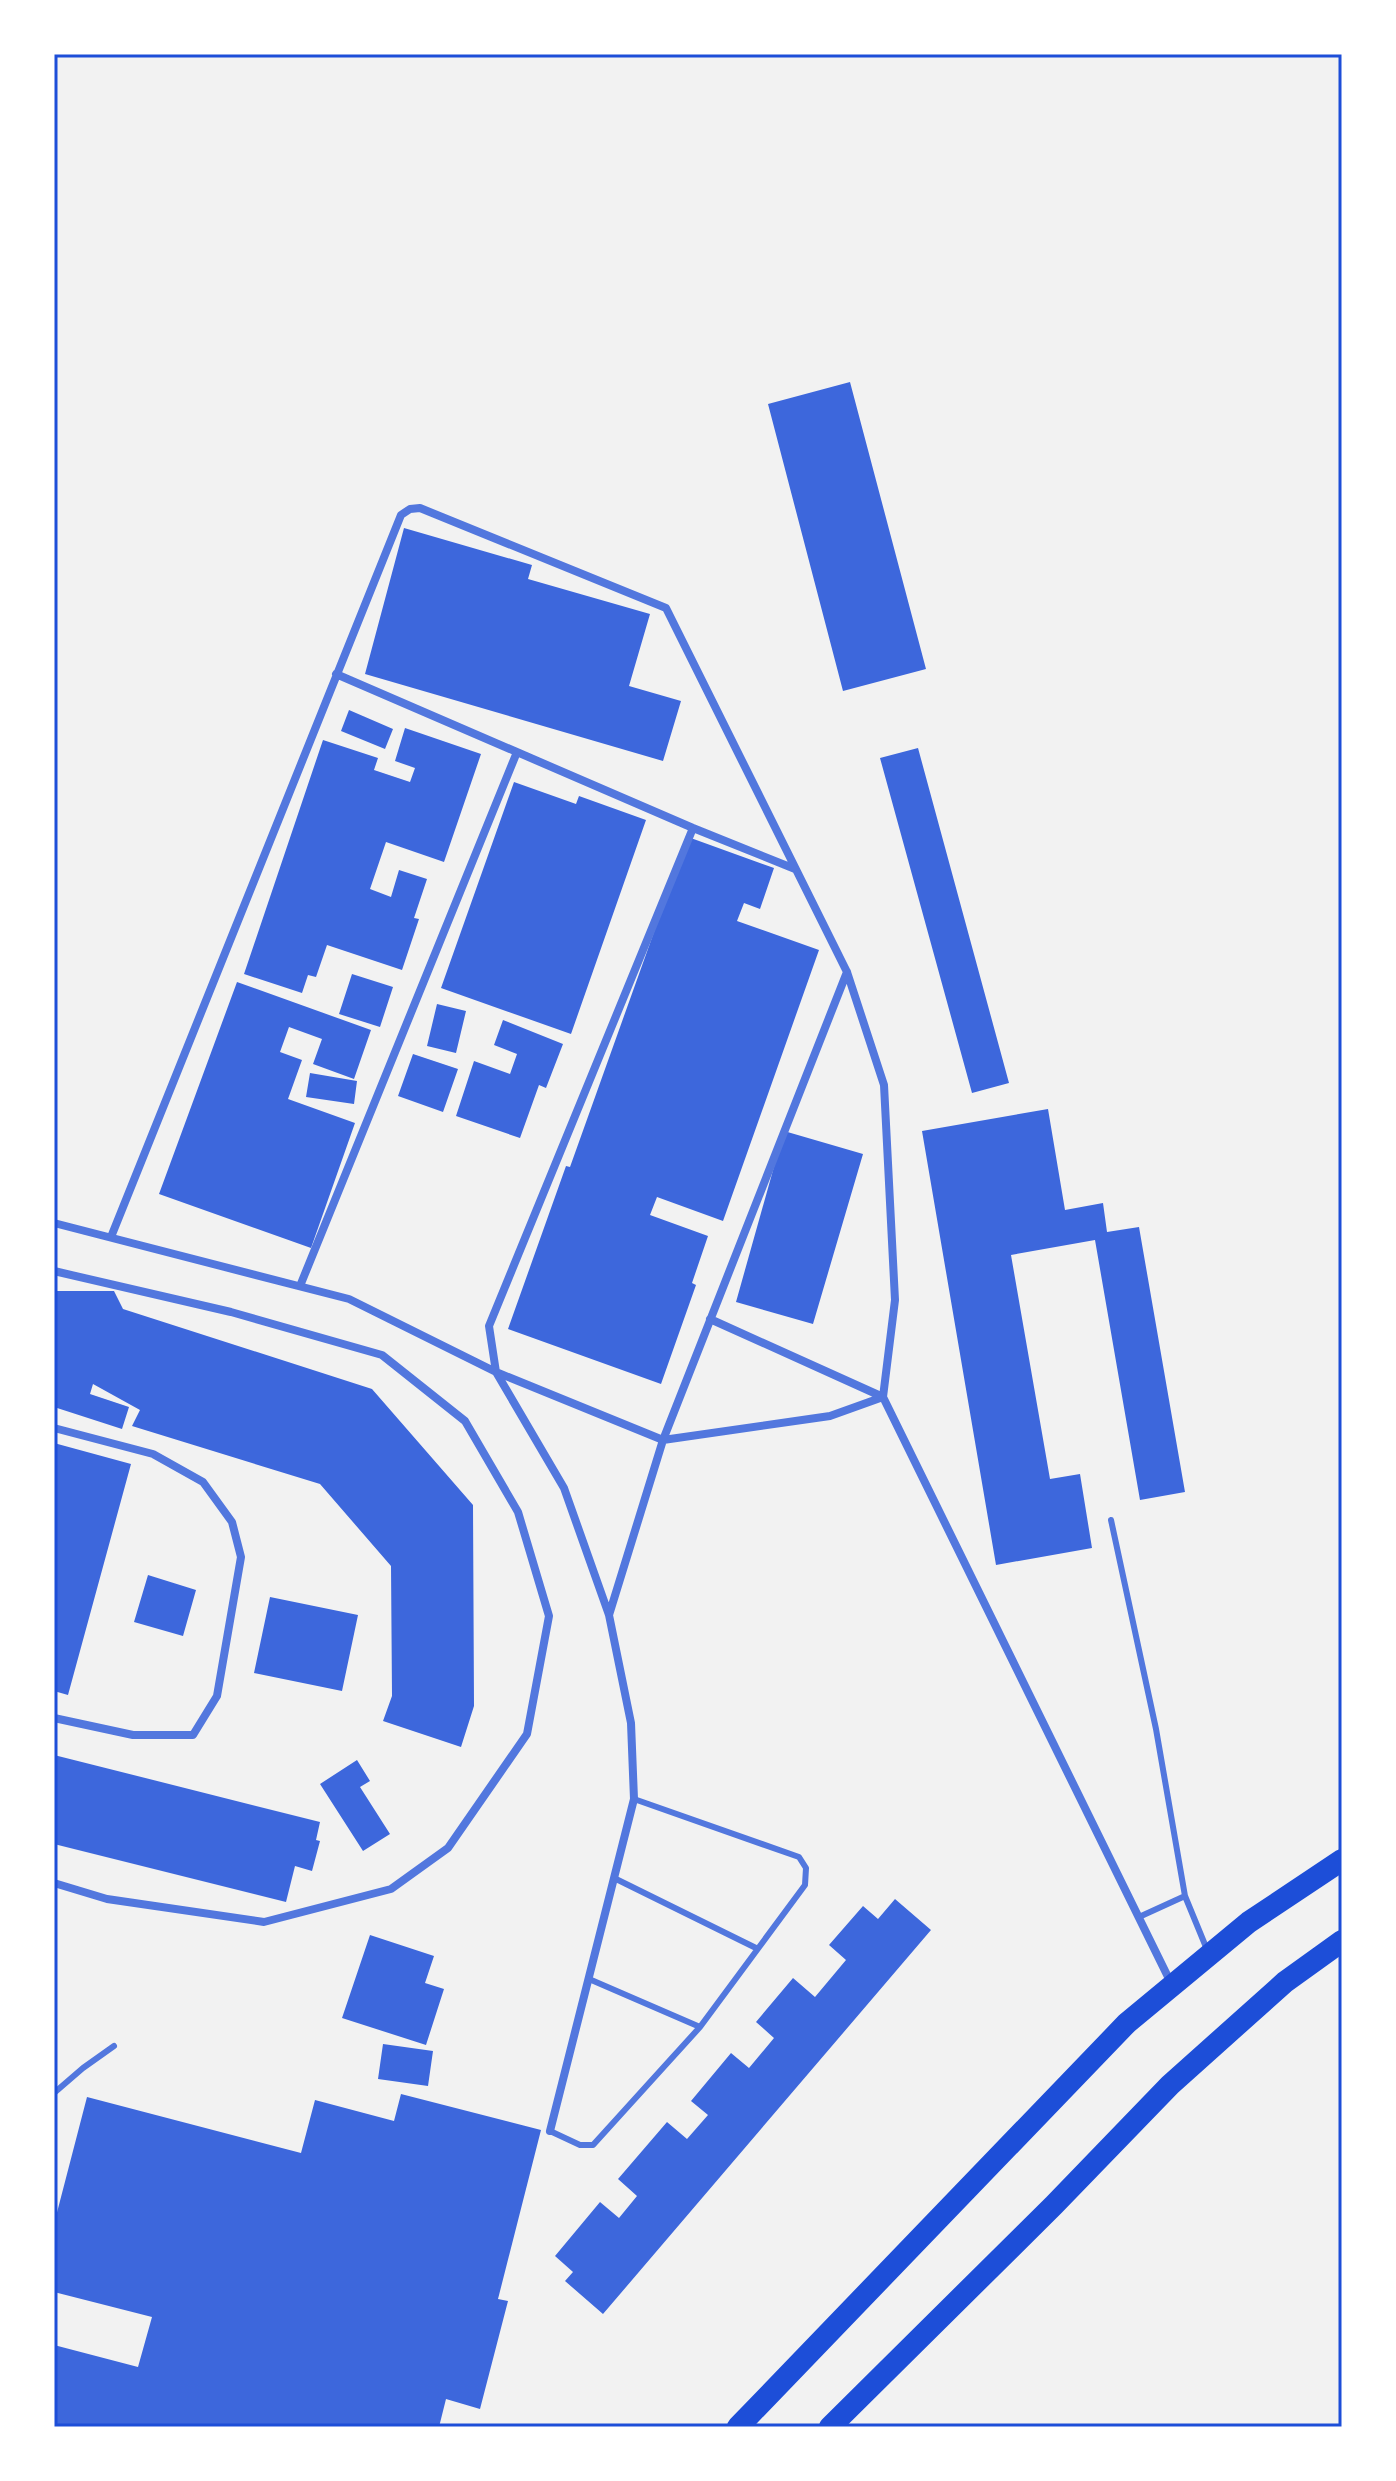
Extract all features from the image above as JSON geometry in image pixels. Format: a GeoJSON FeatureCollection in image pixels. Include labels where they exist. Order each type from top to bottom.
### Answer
{"type":"FeatureCollection","features":[{"type":"Feature","properties":{"kind":"highway"},"geometry":{"type":"LineString","coordinates":[[738,2427],[1127,2023],[1249,1922],[1342,1860]]}},
{"type":"Feature","properties":{"kind":"highway"},"geometry":{"type":"LineString","coordinates":[[830,2427],[1170,2085],[1285,1982],[1342,1941]]}},
{"type":"Feature","properties":{"kind":"street"},"geometry":{"type":"LineString","coordinates":[[111,1237],[401,515],[410,509],[420,508],[666,608],[847,972],[884,1085],[895,1300],[883,1397],[1172,1986]]}},
{"type":"Feature","properties":{"kind":"street"},"geometry":{"type":"LineString","coordinates":[[336,674],[796,870]]}},
{"type":"Feature","properties":{"kind":"street"},"geometry":{"type":"LineString","coordinates":[[300,1286],[517,752]]}},
{"type":"Feature","properties":{"kind":"street"},"geometry":{"type":"LineString","coordinates":[[550,2131],[634,1799],[631,1723],[609,1615],[564,1488],[496,1372],[489,1326],[693,828]]}},
{"type":"Feature","properties":{"kind":"street"},"geometry":{"type":"LineString","coordinates":[[609,1615],[663,1440],[847,972]]}},
{"type":"Feature","properties":{"kind":"street"},"geometry":{"type":"LineString","coordinates":[[54,1223],[349,1299],[496,1372],[663,1440],[830,1416],[883,1397]]}},
{"type":"Feature","properties":{"kind":"street"},"geometry":{"type":"LineString","coordinates":[[54,1271],[231,1312],[382,1355],[465,1421],[518,1512],[549,1616],[527,1734],[448,1848],[391,1889],[264,1922],[107,1899],[54,1883]]}},
{"type":"Feature","properties":{"kind":"street"},"geometry":{"type":"LineString","coordinates":[[710,1319],[883,1397]]}},
{"type":"Feature","properties":{"kind":"street"},"geometry":{"type":"LineString","coordinates":[[54,1428],[153,1454],[203,1482],[232,1522],[241,1557],[217,1696],[193,1735],[133,1735],[54,1718]]}},
{"type":"Feature","properties":{"kind":"lane"},"geometry":{"type":"LineString","coordinates":[[1111,1520],[1156,1729],[1185,1896],[1209,1955]]}},
{"type":"Feature","properties":{"kind":"lane"},"geometry":{"type":"LineString","coordinates":[[550,2131],[580,2145],[593,2145],[700,2027],[805,1885],[806,1868],[799,1857],[634,1799]]}},
{"type":"Feature","properties":{"kind":"lane"},"geometry":{"type":"LineString","coordinates":[[614,1878],[756,1948]]}},
{"type":"Feature","properties":{"kind":"lane"},"geometry":{"type":"LineString","coordinates":[[1139,1917],[1185,1896]]}},
{"type":"Feature","properties":{"kind":"lane"},"geometry":{"type":"LineString","coordinates":[[589,1979],[700,2027]]}},
{"type":"Feature","properties":{"kind":"lane"},"geometry":{"type":"LineString","coordinates":[[54,2093],[114,2046]]}},
{"type":"Feature","properties":{"kind":"building"},"geometry":{"type":"Polygon","coordinates":[[[850,382],[926,669],[843,691],[768,404],[850,382]]]}},
{"type":"Feature","properties":{"kind":"building"},"geometry":{"type":"Polygon","coordinates":[[[404,528],[532,565],[528,579],[650,614],[629,686],[681,701],[663,761],[365,674],[404,528]]]}},
{"type":"Feature","properties":{"kind":"building"},"geometry":{"type":"Polygon","coordinates":[[[349,710],[393,729],[385,749],[341,731],[349,710]]]}},
{"type":"Feature","properties":{"kind":"building"},"geometry":{"type":"Polygon","coordinates":[[[405,728],[481,754],[444,862],[386,842],[370,889],[391,897],[399,870],[427,879],[414,918],[419,919],[402,970],[327,945],[316,977],[308,975],[302,993],[244,974],[323,740],[378,758],[374,770],[410,782],[415,768],[395,761],[405,728]]]}},
{"type":"Feature","properties":{"kind":"building"},"geometry":{"type":"Polygon","coordinates":[[[918,748],[1009,1083],[972,1093],[880,758],[918,748]]]}},
{"type":"Feature","properties":{"kind":"building"},"geometry":{"type":"Polygon","coordinates":[[[514,782],[576,804],[579,796],[646,820],[571,1034],[441,988],[514,782]]]}},
{"type":"Feature","properties":{"kind":"building"},"geometry":{"type":"Polygon","coordinates":[[[688,837],[774,868],[760,909],[744,903],[737,921],[819,950],[723,1221],[657,1197],[650,1215],[708,1236],[692,1283],[696,1285],[661,1384],[508,1329],[566,1166],[570,1167],[688,837]]]}},
{"type":"Feature","properties":{"kind":"building"},"geometry":{"type":"Polygon","coordinates":[[[352,974],[393,987],[380,1027],[339,1014],[352,974]]]}},
{"type":"Feature","properties":{"kind":"building"},"geometry":{"type":"Polygon","coordinates":[[[237,982],[371,1030],[354,1079],[313,1064],[322,1039],[289,1027],[280,1052],[302,1060],[288,1099],[355,1123],[311,1248],[159,1194],[237,982]]]}},
{"type":"Feature","properties":{"kind":"building"},"geometry":{"type":"Polygon","coordinates":[[[437,1004],[466,1011],[456,1053],[427,1046],[437,1004]]]}},
{"type":"Feature","properties":{"kind":"building"},"geometry":{"type":"Polygon","coordinates":[[[503,1020],[563,1044],[546,1088],[539,1085],[520,1138],[456,1116],[474,1061],[510,1074],[517,1054],[494,1045],[503,1020]]]}},
{"type":"Feature","properties":{"kind":"building"},"geometry":{"type":"Polygon","coordinates":[[[413,1054],[458,1069],[443,1112],[398,1096],[413,1054]]]}},
{"type":"Feature","properties":{"kind":"building"},"geometry":{"type":"Polygon","coordinates":[[[310,1073],[357,1081],[354,1104],[306,1097],[310,1073]]]}},
{"type":"Feature","properties":{"kind":"building"},"geometry":{"type":"Polygon","coordinates":[[[1048,1109],[1065,1210],[1103,1203],[1107,1232],[1139,1227],[1185,1492],[1140,1500],[1095,1240],[1011,1255],[1050,1479],[1080,1474],[1092,1548],[996,1565],[922,1131],[1048,1109]]]}},
{"type":"Feature","properties":{"kind":"building"},"geometry":{"type":"Polygon","coordinates":[[[784,1131],[863,1154],[813,1324],[736,1302],[784,1131]]]}},
{"type":"Feature","properties":{"kind":"building"},"geometry":{"type":"Polygon","coordinates":[[[54,1291],[114,1291],[123,1309],[372,1389],[473,1505],[474,1706],[461,1747],[383,1721],[392,1696],[391,1566],[320,1484],[132,1426],[140,1410],[93,1384],[90,1394],[129,1407],[122,1429],[54,1407],[54,1291]]]}},
{"type":"Feature","properties":{"kind":"building"},"geometry":{"type":"Polygon","coordinates":[[[54,1443],[131,1464],[68,1695],[54,1691],[54,1443]]]}},
{"type":"Feature","properties":{"kind":"building"},"geometry":{"type":"Polygon","coordinates":[[[148,1575],[196,1590],[183,1636],[134,1622],[148,1575]]]}},
{"type":"Feature","properties":{"kind":"building"},"geometry":{"type":"Polygon","coordinates":[[[270,1597],[358,1615],[342,1691],[254,1673],[270,1597]]]}},
{"type":"Feature","properties":{"kind":"building"},"geometry":{"type":"Polygon","coordinates":[[[54,1755],[320,1822],[316,1840],[320,1841],[312,1871],[295,1866],[286,1902],[54,1844],[54,1755]]]}},
{"type":"Feature","properties":{"kind":"building"},"geometry":{"type":"Polygon","coordinates":[[[357,1760],[370,1781],[360,1787],[390,1834],[363,1851],[320,1784],[357,1760]]]}},
{"type":"Feature","properties":{"kind":"building"},"geometry":{"type":"Polygon","coordinates":[[[895,1899],[931,1930],[603,2314],[565,2281],[573,2272],[555,2256],[600,2202],[619,2218],[637,2196],[618,2179],[667,2122],[687,2139],[708,2115],[691,2101],[731,2053],[749,2068],[774,2038],[756,2022],[793,1978],[815,1997],[846,1960],[829,1945],[863,1906],[878,1919],[895,1899]]]}},
{"type":"Feature","properties":{"kind":"building"},"geometry":{"type":"Polygon","coordinates":[[[370,1935],[434,1956],[425,1983],[444,1989],[426,2045],[342,2018],[370,1935]]]}},
{"type":"Feature","properties":{"kind":"building"},"geometry":{"type":"Polygon","coordinates":[[[383,2044],[433,2051],[428,2086],[378,2079],[383,2044]]]}},
{"type":"Feature","properties":{"kind":"building"},"geometry":{"type":"Polygon","coordinates":[[[401,2094],[541,2130],[498,2299],[508,2301],[480,2409],[446,2399],[439,2427],[54,2427],[54,2345],[138,2367],[152,2317],[54,2292],[54,2224],[87,2097],[301,2153],[315,2100],[394,2121],[401,2094]]]}}]}
